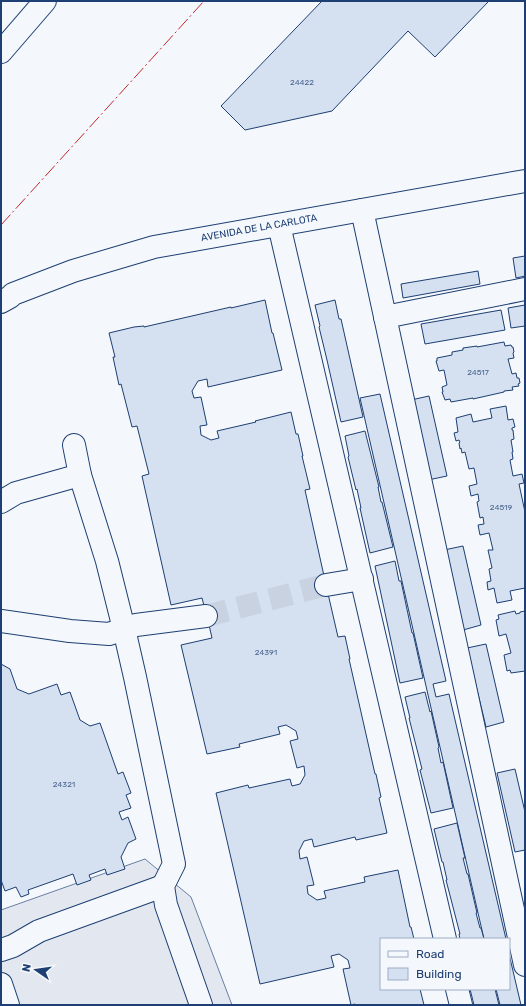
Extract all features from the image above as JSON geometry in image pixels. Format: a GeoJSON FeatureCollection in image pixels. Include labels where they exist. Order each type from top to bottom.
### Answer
{"type":"FeatureCollection","features":[{"type":"Feature","properties":{"kind":"main road"},"geometry":{"type":"LineString","coordinates":[[1,52],[45,1]]}},
{"type":"Feature","properties":{"kind":"main road","name":"AVENIDA DE LA CARLOTA"},"geometry":{"type":"LineString","coordinates":[[1,302],[13,294],[73,271],[154,247],[525,181]]}},
{"type":"Feature","properties":{"kind":"main road"},"geometry":{"type":"LineString","coordinates":[[362,210],[525,965]]}},
{"type":"Feature","properties":{"kind":"main road"},"geometry":{"type":"LineString","coordinates":[[280,225],[445,938]]}},
{"type":"Feature","properties":{"kind":"main road"},"geometry":{"type":"LineString","coordinates":[[385,317],[525,289]]}},
{"type":"Feature","properties":{"kind":"main road"},"geometry":{"type":"LineString","coordinates":[[74,445],[80,474],[106,561],[124,629],[174,864],[163,886],[166,905],[201,1005]]}},
{"type":"Feature","properties":{"kind":"main road"},"geometry":{"type":"LineString","coordinates":[[1,502],[16,493],[80,474]]}},
{"type":"Feature","properties":{"kind":"main road"},"geometry":{"type":"LineString","coordinates":[[326,585],[362,578]]}},
{"type":"Feature","properties":{"kind":"main road"},"geometry":{"type":"LineString","coordinates":[[1,621],[70,631],[109,634],[136,625],[206,616]]}},
{"type":"Feature","properties":{"kind":"main road"},"geometry":{"type":"LineString","coordinates":[[1,950],[13,946],[39,931],[163,886]]}},
{"type":"Feature","properties":{"kind":"main road"},"geometry":{"type":"LineString","coordinates":[[1,984],[8,1005]]}},
{"type":"Feature","properties":{"kind":"main road"},"geometry":{"type":"LineString","coordinates":[[457,990],[461,1005]]}},
{"type":"Feature","properties":{"kind":"shaded area"},"geometry":{"type":"Polygon","coordinates":[[[145,859],[191,897],[232,1005],[1,1005],[1,910],[145,859]]]}},
{"type":"Feature","properties":{"kind":"building"},"geometry":{"type":"Polygon","coordinates":[[[322,1],[489,1],[435,57],[408,31],[332,111],[245,130],[221,106],[322,1]]]}},
{"type":"Feature","properties":{"kind":"building"},"geometry":{"type":"Polygon","coordinates":[[[525,256],[525,276],[516,278],[513,258],[525,256]]]}},
{"type":"Feature","properties":{"kind":"building"},"geometry":{"type":"Polygon","coordinates":[[[478,271],[480,284],[403,298],[401,284],[478,271]]]}},
{"type":"Feature","properties":{"kind":"building"},"geometry":{"type":"Polygon","coordinates":[[[265,300],[282,370],[208,387],[207,379],[198,381],[192,391],[194,398],[201,397],[207,425],[200,426],[201,435],[211,440],[219,438],[217,431],[291,412],[296,434],[298,434],[310,489],[305,490],[326,585],[338,637],[345,636],[381,797],[379,798],[387,833],[356,840],[355,837],[314,847],[312,839],[304,841],[299,851],[300,859],[307,857],[314,885],[307,886],[308,894],[317,900],[326,898],[324,891],[365,882],[364,877],[398,870],[414,938],[380,938],[380,990],[420,990],[424,1005],[351,1005],[343,969],[350,968],[348,960],[339,954],[331,956],[334,967],[260,984],[216,793],[248,785],[249,788],[290,779],[292,786],[300,784],[305,775],[304,766],[297,768],[290,741],[298,739],[296,731],[286,725],[278,727],[280,734],[239,744],[240,747],[207,754],[181,645],[212,638],[209,625],[202,598],[171,605],[142,476],[149,474],[137,426],[132,427],[121,384],[119,385],[113,357],[115,357],[109,333],[265,300]]]}},
{"type":"Feature","properties":{"kind":"building"},"geometry":{"type":"Polygon","coordinates":[[[335,300],[339,319],[341,319],[363,417],[341,422],[315,305],[335,300]]]}},
{"type":"Feature","properties":{"kind":"building"},"geometry":{"type":"Polygon","coordinates":[[[525,305],[525,326],[511,328],[508,308],[525,305]]]}},
{"type":"Feature","properties":{"kind":"building"},"geometry":{"type":"Polygon","coordinates":[[[501,310],[505,330],[425,344],[421,324],[501,310]]]}},
{"type":"Feature","properties":{"kind":"building"},"geometry":{"type":"Polygon","coordinates":[[[504,342],[505,346],[511,345],[513,347],[514,358],[508,359],[512,374],[516,373],[517,378],[519,378],[519,386],[512,387],[513,390],[473,399],[451,402],[450,399],[445,400],[442,387],[447,385],[444,370],[439,371],[436,361],[437,358],[452,355],[452,352],[463,350],[463,348],[504,342]]]}},
{"type":"Feature","properties":{"kind":"building"},"geometry":{"type":"Polygon","coordinates":[[[380,394],[446,681],[433,684],[436,697],[449,694],[506,938],[484,938],[360,398],[380,394]]]}},
{"type":"Feature","properties":{"kind":"building"},"geometry":{"type":"Polygon","coordinates":[[[429,396],[447,476],[428,480],[411,400],[429,396]]]}},
{"type":"Feature","properties":{"kind":"building"},"geometry":{"type":"Polygon","coordinates":[[[506,406],[508,420],[513,419],[515,427],[512,428],[514,439],[511,440],[513,459],[510,460],[513,476],[522,474],[524,483],[519,484],[525,512],[525,588],[510,591],[512,600],[497,603],[494,588],[488,590],[487,582],[491,581],[489,569],[492,568],[488,550],[493,550],[489,533],[480,535],[478,525],[484,524],[483,517],[480,518],[477,502],[479,501],[478,494],[471,496],[469,486],[477,484],[474,468],[469,469],[465,452],[462,453],[461,448],[460,449],[460,442],[459,440],[456,441],[454,433],[458,432],[456,418],[471,414],[473,422],[492,418],[490,409],[506,406]]]}},
{"type":"Feature","properties":{"kind":"building"},"geometry":{"type":"Polygon","coordinates":[[[365,431],[393,547],[370,553],[357,489],[356,490],[348,457],[345,436],[365,431]]]}},
{"type":"Feature","properties":{"kind":"building"},"geometry":{"type":"Polygon","coordinates":[[[463,546],[481,625],[463,630],[444,550],[463,546]]]}},
{"type":"Feature","properties":{"kind":"building"},"geometry":{"type":"Polygon","coordinates":[[[395,561],[423,678],[400,683],[375,566],[395,561]]]}},
{"type":"Feature","properties":{"kind":"building"},"geometry":{"type":"Polygon","coordinates":[[[515,611],[516,614],[525,611],[525,671],[511,673],[510,670],[507,671],[504,655],[511,653],[506,634],[499,636],[496,620],[499,619],[498,615],[515,611]]]}},
{"type":"Feature","properties":{"kind":"building"},"geometry":{"type":"Polygon","coordinates":[[[486,644],[504,722],[486,727],[467,648],[486,644]]]}},
{"type":"Feature","properties":{"kind":"building"},"geometry":{"type":"Polygon","coordinates":[[[1,664],[10,669],[17,689],[29,694],[57,684],[61,695],[70,692],[80,720],[90,726],[100,723],[118,774],[123,772],[131,793],[126,795],[131,808],[119,812],[122,820],[128,817],[136,839],[128,843],[121,857],[125,869],[107,875],[105,869],[89,875],[91,880],[77,885],[73,874],[28,890],[29,894],[21,897],[16,887],[5,891],[1,880],[1,664]]]}},
{"type":"Feature","properties":{"kind":"building"},"geometry":{"type":"Polygon","coordinates":[[[425,692],[430,712],[431,711],[441,763],[443,762],[453,808],[431,813],[420,770],[422,769],[405,697],[425,692]]]}},
{"type":"Feature","properties":{"kind":"building"},"geometry":{"type":"Polygon","coordinates":[[[515,769],[525,812],[525,850],[515,852],[497,773],[515,769]]]}},
{"type":"Feature","properties":{"kind":"building"},"geometry":{"type":"Polygon","coordinates":[[[457,823],[465,858],[463,858],[476,913],[484,938],[460,938],[434,829],[457,823]]]}},
{"type":"Feature","properties":{"kind":"building"},"geometry":{"type":"Polygon","coordinates":[[[510,958],[521,1005],[500,1005],[496,990],[510,990],[510,958]]]}},
{"type":"Feature","properties":{"kind":"building"},"geometry":{"type":"Polygon","coordinates":[[[470,990],[495,990],[499,1005],[474,1005],[470,990]]]}},
{"type":"Feature","properties":{"kind":"tunnel"},"geometry":{"type":"LineString","coordinates":[[206,616],[326,585]]}},
{"type":"Feature","properties":{"kind":"power"},"geometry":{"type":"LineString","coordinates":[[1,225],[204,1]]}}]}
